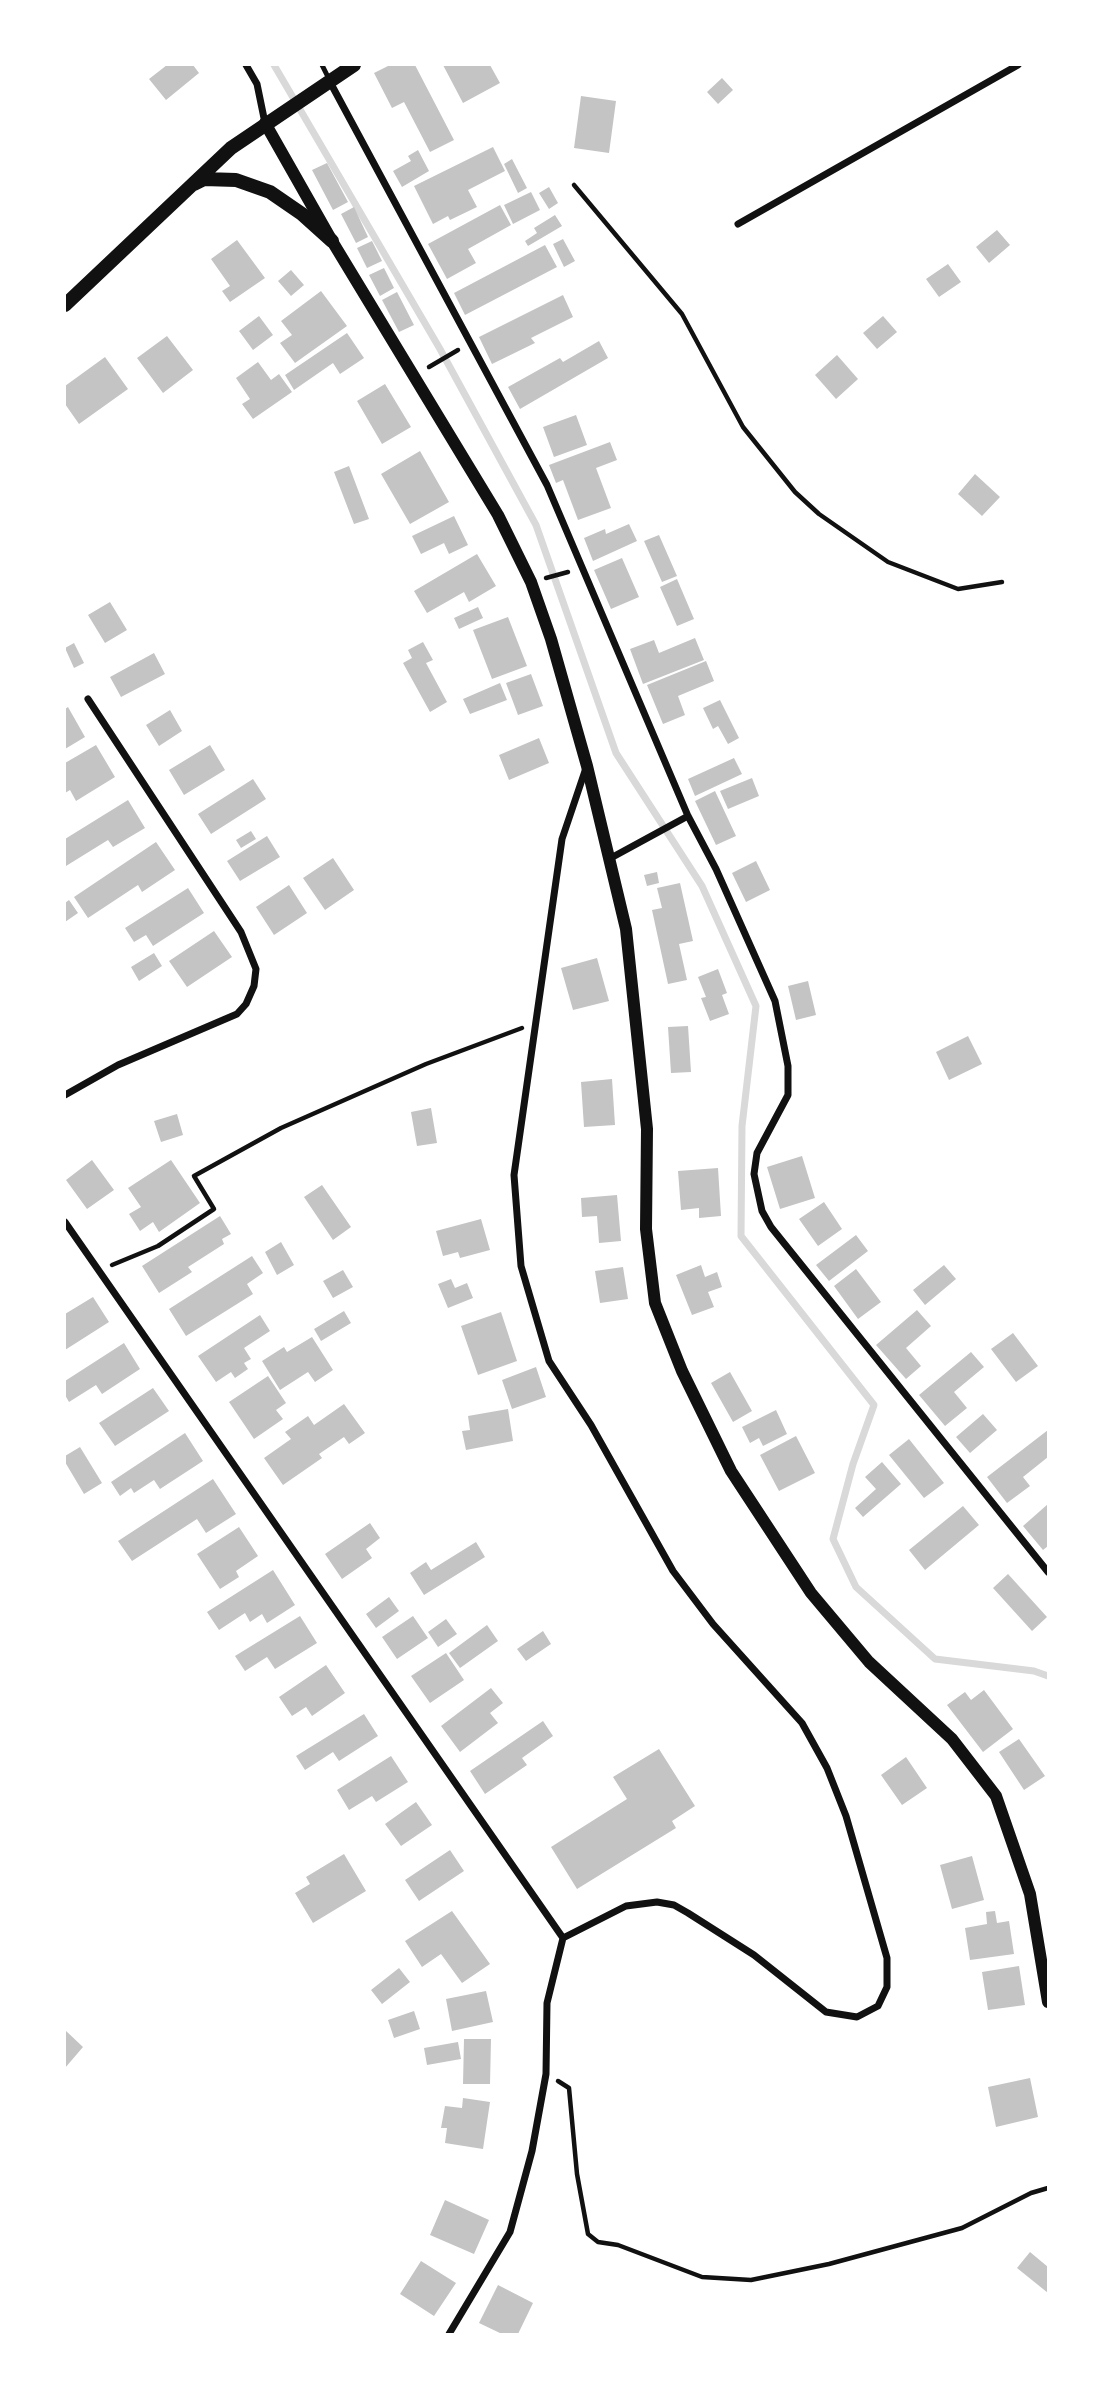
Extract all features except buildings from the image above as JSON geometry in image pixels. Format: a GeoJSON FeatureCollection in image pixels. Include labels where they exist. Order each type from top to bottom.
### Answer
{"type":"FeatureCollection","features":[{"type":"Feature","properties":{"kind":"main road"},"geometry":{"type":"LineString","coordinates":[[65,305],[186,188],[265,123],[354,65]]}},
{"type":"Feature","properties":{"kind":"main road"},"geometry":{"type":"LineString","coordinates":[[186,188],[204,179],[236,180],[270,192],[302,214],[332,241]]}},
{"type":"Feature","properties":{"kind":"street"},"geometry":{"type":"LineString","coordinates":[[246,65],[257,84],[265,123],[332,241],[498,515],[531,582],[587,766],[626,929],[647,1129],[646,1229],[655,1303],[682,1371],[732,1471],[811,1593],[869,1662],[952,1739],[996,1796],[1030,1894],[1048,2002]]}},
{"type":"Feature","properties":{"kind":"street"},"geometry":{"type":"LineString","coordinates":[[738,224],[1017,65]]}},
{"type":"Feature","properties":{"kind":"street"},"geometry":{"type":"LineString","coordinates":[[330,82],[547,485],[688,816],[716,869],[775,1001],[788,1066],[788,1095],[757,1153],[754,1174],[762,1211],[771,1227],[1048,1572]]}},
{"type":"Feature","properties":{"kind":"street"},"geometry":{"type":"LineString","coordinates":[[65,1095],[118,1065],[237,1014],[246,1004],[254,986],[256,969],[241,932],[88,699]]}},
{"type":"Feature","properties":{"kind":"street"},"geometry":{"type":"LineString","coordinates":[[563,1938],[625,1906],[657,1902],[681,1909],[754,1955],[826,2012],[857,2017],[878,2006],[887,1987],[887,1958],[846,1816],[827,1768],[803,1723],[713,1624],[673,1571],[591,1425],[549,1361],[521,1266],[515,1223],[514,1175],[562,839],[587,766]]}},
{"type":"Feature","properties":{"kind":"street"},"geometry":{"type":"LineString","coordinates":[[608,859],[688,816]]}},
{"type":"Feature","properties":{"kind":"street"},"geometry":{"type":"LineString","coordinates":[[65,1222],[563,1938],[547,2003],[546,2074],[533,2151],[510,2232],[449,2334]]}},
{"type":"Feature","properties":{"kind":"lane"},"geometry":{"type":"LineString","coordinates":[[322,65],[330,82]]}},
{"type":"Feature","properties":{"kind":"path"},"geometry":{"type":"LineString","coordinates":[[574,185],[682,314],[743,427],[795,492],[819,514],[888,562],[958,589],[1002,582]]}},
{"type":"Feature","properties":{"kind":"path"},"geometry":{"type":"LineString","coordinates":[[413,376],[470,342]]}},
{"type":"Feature","properties":{"kind":"path"},"geometry":{"type":"LineString","coordinates":[[531,582],[584,568]]}},
{"type":"Feature","properties":{"kind":"path"},"geometry":{"type":"LineString","coordinates":[[99,1271],[158,1246],[214,1209],[194,1176],[281,1128],[426,1064],[536,1023]]}},
{"type":"Feature","properties":{"kind":"path"},"geometry":{"type":"LineString","coordinates":[[546,2074],[569,2088],[577,2174],[588,2234],[598,2242],[618,2245],[702,2277],[751,2280],[829,2264],[962,2228],[1031,2193],[1048,2188]]}},
{"type":"Feature","properties":{"kind":"waterway"},"geometry":{"type":"LineString","coordinates":[[274,65],[440,349],[536,525],[616,753],[702,886],[756,1006],[742,1126],[741,1236],[874,1405],[853,1464],[833,1539],[856,1587],[935,1659],[1034,1671],[1048,1676]]}}]}
